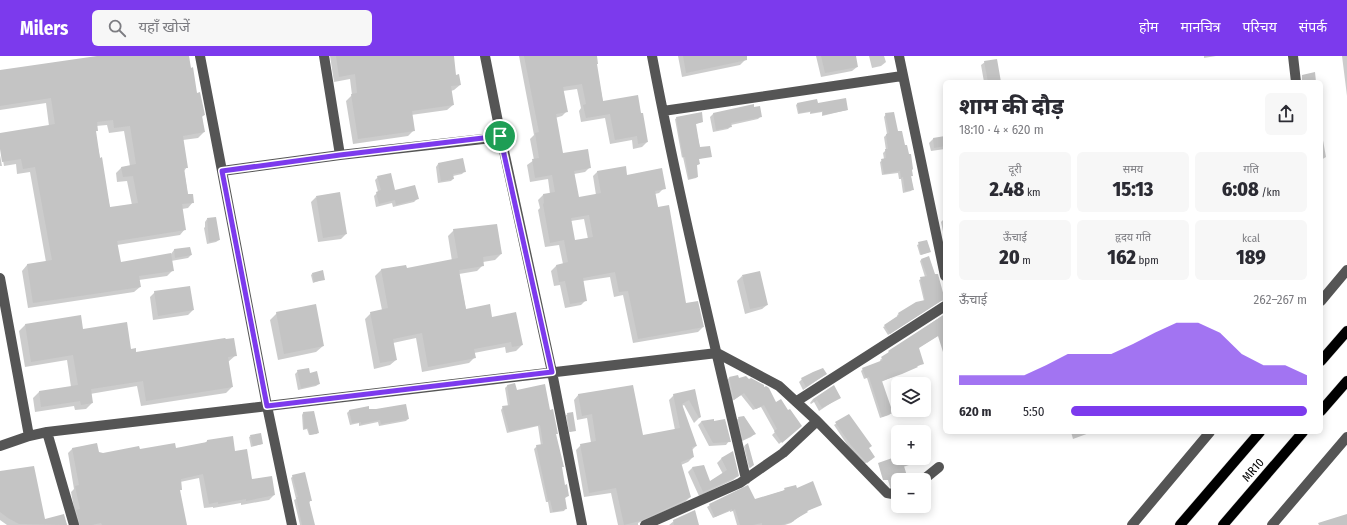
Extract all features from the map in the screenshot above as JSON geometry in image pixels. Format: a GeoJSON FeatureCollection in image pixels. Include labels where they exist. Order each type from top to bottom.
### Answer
{"type":"FeatureCollection","features":[{"type":"Feature","properties":{"kind":"main road"},"geometry":{"type":"LineString","coordinates":[[1323,359],[1347,330]]}},
{"type":"Feature","properties":{"kind":"main road"},"geometry":{"type":"LineString","coordinates":[[1323,409],[1347,381]]}},
{"type":"Feature","properties":{"kind":"main road","name":"MR10"},"geometry":{"type":"LineString","coordinates":[[1180,525],[1258,434]]}},
{"type":"Feature","properties":{"kind":"main road","name":"MR10"},"geometry":{"type":"LineString","coordinates":[[1223,525],[1301,434]]}},
{"type":"Feature","properties":{"kind":"street"},"geometry":{"type":"LineString","coordinates":[[200,56],[267,406],[292,525]]}},
{"type":"Feature","properties":{"kind":"street"},"geometry":{"type":"LineString","coordinates":[[324,56],[340,155]]}},
{"type":"Feature","properties":{"kind":"street"},"geometry":{"type":"LineString","coordinates":[[485,56],[500,136],[552,372],[582,525]]}},
{"type":"Feature","properties":{"kind":"street"},"geometry":{"type":"LineString","coordinates":[[652,56],[716,353],[746,479]]}},
{"type":"Feature","properties":{"kind":"street"},"geometry":{"type":"LineString","coordinates":[[899,56],[943,267]]}},
{"type":"Feature","properties":{"kind":"street"},"geometry":{"type":"LineString","coordinates":[[1293,56],[1296,80]]}},
{"type":"Feature","properties":{"kind":"street"},"geometry":{"type":"LineString","coordinates":[[663,111],[902,76]]}},
{"type":"Feature","properties":{"kind":"street"},"geometry":{"type":"LineString","coordinates":[[222,171],[500,136]]}},
{"type":"Feature","properties":{"kind":"street"},"geometry":{"type":"LineString","coordinates":[[1323,299],[1347,270]]}},
{"type":"Feature","properties":{"kind":"street"},"geometry":{"type":"LineString","coordinates":[[0,278],[29,436]]}},
{"type":"Feature","properties":{"kind":"street"},"geometry":{"type":"LineString","coordinates":[[797,401],[943,307]]}},
{"type":"Feature","properties":{"kind":"street"},"geometry":{"type":"LineString","coordinates":[[0,446],[29,436],[47,432],[716,353],[779,386],[797,401],[887,493],[891,494]]}},
{"type":"Feature","properties":{"kind":"street"},"geometry":{"type":"LineString","coordinates":[[645,525],[740,483],[783,453],[817,421]]}},
{"type":"Feature","properties":{"kind":"street"},"geometry":{"type":"LineString","coordinates":[[47,432],[74,525]]}},
{"type":"Feature","properties":{"kind":"street"},"geometry":{"type":"LineString","coordinates":[[1132,525],[1208,434]]}},
{"type":"Feature","properties":{"kind":"street"},"geometry":{"type":"LineString","coordinates":[[1272,525],[1347,439]]}},
{"type":"Feature","properties":{"kind":"street"},"geometry":{"type":"LineString","coordinates":[[931,474],[939,467]]}},
{"type":"Feature","properties":{"kind":"building"},"geometry":{"type":"Polygon","coordinates":[[[97,56],[189,56],[191,68],[193,67],[197,93],[200,92],[205,115],[202,116],[205,132],[183,136],[188,168],[184,168],[188,194],[193,194],[194,203],[182,204],[186,230],[117,241],[121,262],[171,253],[174,271],[139,276],[141,287],[33,303],[27,264],[52,260],[35,167],[23,169],[21,159],[2,162],[0,133],[55,124],[51,98],[0,106],[0,70],[97,56]],[[113,120],[97,122],[98,131],[96,131],[100,158],[102,157],[110,207],[138,203],[133,176],[123,177],[121,167],[136,164],[130,126],[114,128],[113,120]]]}},
{"type":"Feature","properties":{"kind":"building"},"geometry":{"type":"Polygon","coordinates":[[[336,56],[454,56],[456,75],[459,74],[461,85],[451,86],[454,105],[412,111],[415,131],[358,139],[351,94],[357,93],[355,74],[339,77],[336,56]]]}},
{"type":"Feature","properties":{"kind":"building"},"geometry":{"type":"Polygon","coordinates":[[[524,56],[597,56],[603,101],[638,95],[648,142],[638,144],[637,136],[615,140],[610,114],[586,118],[583,105],[586,104],[582,84],[563,87],[568,112],[556,114],[563,153],[588,149],[591,168],[574,171],[579,197],[601,193],[597,171],[626,166],[627,175],[662,168],[666,189],[655,191],[658,207],[669,205],[686,303],[698,301],[704,327],[638,339],[628,291],[619,292],[615,272],[583,278],[587,301],[570,304],[565,281],[559,282],[556,265],[568,262],[564,240],[550,243],[543,204],[543,194],[555,192],[552,175],[535,178],[532,159],[539,158],[535,133],[539,132],[524,56]],[[589,215],[571,218],[575,240],[593,237],[589,215]]]}},
{"type":"Feature","properties":{"kind":"building"},"geometry":{"type":"Polygon","coordinates":[[[683,56],[747,56],[747,60],[686,73],[683,56]]]}},
{"type":"Feature","properties":{"kind":"building"},"geometry":{"type":"Polygon","coordinates":[[[821,56],[856,56],[858,67],[825,73],[821,56]]]}},
{"type":"Feature","properties":{"kind":"building"},"geometry":{"type":"Polygon","coordinates":[[[997,59],[1001,80],[988,80],[984,61],[997,59]]]}},
{"type":"Feature","properties":{"kind":"building"},"geometry":{"type":"Polygon","coordinates":[[[1315,72],[1316,80],[1302,80],[1302,75],[1315,72]]]}},
{"type":"Feature","properties":{"kind":"building"},"geometry":{"type":"Polygon","coordinates":[[[846,98],[848,110],[823,115],[823,111],[799,113],[797,103],[817,99],[818,103],[846,98]]]}},
{"type":"Feature","properties":{"kind":"building"},"geometry":{"type":"Polygon","coordinates":[[[754,104],[754,107],[760,106],[762,117],[731,123],[732,127],[716,130],[713,113],[754,104]]]}},
{"type":"Feature","properties":{"kind":"building"},"geometry":{"type":"Polygon","coordinates":[[[702,112],[703,122],[696,124],[700,147],[710,146],[712,157],[699,159],[700,164],[697,165],[698,177],[689,179],[685,157],[683,157],[676,117],[702,112]]]}},
{"type":"Feature","properties":{"kind":"building"},"geometry":{"type":"Polygon","coordinates":[[[894,112],[898,131],[902,131],[905,145],[907,145],[909,154],[911,154],[913,176],[911,176],[914,190],[905,191],[903,177],[901,178],[900,171],[884,174],[881,159],[886,158],[885,149],[888,149],[886,134],[889,133],[885,113],[894,112]]]}},
{"type":"Feature","properties":{"kind":"building"},"geometry":{"type":"Polygon","coordinates":[[[943,136],[943,146],[934,148],[933,138],[943,136]]]}},
{"type":"Feature","properties":{"kind":"building"},"geometry":{"type":"Polygon","coordinates":[[[463,158],[466,172],[453,174],[454,179],[441,181],[438,163],[463,158]]]}},
{"type":"Feature","properties":{"kind":"building"},"geometry":{"type":"Polygon","coordinates":[[[391,173],[395,190],[415,185],[419,199],[396,205],[395,200],[379,204],[376,192],[381,190],[377,176],[391,173]]]}},
{"type":"Feature","properties":{"kind":"building"},"geometry":{"type":"Polygon","coordinates":[[[340,192],[347,234],[323,238],[316,196],[340,192]]]}},
{"type":"Feature","properties":{"kind":"building"},"geometry":{"type":"Polygon","coordinates":[[[216,217],[220,240],[209,242],[207,218],[216,217]]]}},
{"type":"Feature","properties":{"kind":"building"},"geometry":{"type":"Polygon","coordinates":[[[497,224],[502,254],[483,257],[484,266],[459,270],[466,309],[490,304],[492,317],[516,312],[523,345],[512,347],[511,342],[474,349],[476,358],[428,367],[422,333],[393,339],[397,360],[380,363],[370,312],[388,308],[381,269],[406,265],[407,268],[458,258],[453,229],[497,224]]]}},
{"type":"Feature","properties":{"kind":"building"},"geometry":{"type":"Polygon","coordinates":[[[927,240],[931,252],[921,255],[918,242],[927,240]]]}},
{"type":"Feature","properties":{"kind":"building"},"geometry":{"type":"Polygon","coordinates":[[[190,247],[192,255],[175,258],[174,249],[190,247]]]}},
{"type":"Feature","properties":{"kind":"building"},"geometry":{"type":"Polygon","coordinates":[[[929,256],[935,274],[938,274],[943,293],[943,300],[890,334],[884,325],[899,315],[898,313],[916,302],[925,300],[920,277],[927,276],[921,259],[929,256]]]}},
{"type":"Feature","properties":{"kind":"building"},"geometry":{"type":"Polygon","coordinates":[[[323,270],[325,280],[314,282],[312,273],[323,270]]]}},
{"type":"Feature","properties":{"kind":"building"},"geometry":{"type":"Polygon","coordinates":[[[760,271],[768,305],[750,309],[742,275],[760,271]]]}},
{"type":"Feature","properties":{"kind":"building"},"geometry":{"type":"Polygon","coordinates":[[[190,286],[194,310],[158,316],[154,291],[190,286]]]}},
{"type":"Feature","properties":{"kind":"building"},"geometry":{"type":"Polygon","coordinates":[[[316,304],[324,346],[284,354],[276,312],[316,304]]]}},
{"type":"Feature","properties":{"kind":"building"},"geometry":{"type":"Polygon","coordinates":[[[81,315],[83,329],[127,322],[131,349],[136,348],[136,352],[225,338],[234,338],[237,356],[228,357],[233,387],[146,401],[143,381],[91,389],[93,403],[81,405],[80,401],[41,407],[39,391],[78,385],[73,355],[31,362],[25,324],[81,315]]]}},
{"type":"Feature","properties":{"kind":"building"},"geometry":{"type":"Polygon","coordinates":[[[943,315],[943,352],[938,336],[919,348],[924,364],[882,381],[891,407],[891,414],[882,417],[869,377],[866,378],[862,368],[883,360],[881,357],[889,352],[888,351],[943,315]]]}},
{"type":"Feature","properties":{"kind":"building"},"geometry":{"type":"Polygon","coordinates":[[[309,368],[310,373],[317,371],[320,384],[301,388],[297,370],[309,368]]]}},
{"type":"Feature","properties":{"kind":"building"},"geometry":{"type":"Polygon","coordinates":[[[823,368],[827,374],[806,387],[801,378],[823,368]]]}},
{"type":"Feature","properties":{"kind":"building"},"geometry":{"type":"Polygon","coordinates":[[[738,375],[739,378],[746,376],[749,379],[751,378],[764,385],[764,387],[766,386],[769,388],[776,402],[781,399],[788,410],[790,409],[802,426],[782,443],[774,431],[777,429],[764,405],[756,409],[744,393],[734,400],[729,377],[738,375]]]}},
{"type":"Feature","properties":{"kind":"building"},"geometry":{"type":"Polygon","coordinates":[[[515,383],[517,390],[545,384],[550,410],[553,409],[558,434],[556,434],[564,467],[562,467],[565,485],[567,484],[569,496],[565,497],[567,509],[553,512],[550,500],[548,501],[536,445],[543,444],[540,425],[509,431],[502,406],[510,405],[507,385],[515,383]]]}},
{"type":"Feature","properties":{"kind":"building"},"geometry":{"type":"Polygon","coordinates":[[[633,385],[643,435],[680,428],[673,394],[695,389],[701,417],[699,418],[689,400],[682,404],[697,446],[692,447],[694,457],[681,462],[691,497],[640,521],[624,525],[616,488],[589,493],[580,444],[596,441],[592,414],[582,416],[578,394],[633,385]]]}},
{"type":"Feature","properties":{"kind":"building"},"geometry":{"type":"Polygon","coordinates":[[[834,385],[841,398],[822,408],[817,400],[814,402],[813,399],[834,385]]]}},
{"type":"Feature","properties":{"kind":"building"},"geometry":{"type":"Polygon","coordinates":[[[406,404],[409,419],[381,424],[380,420],[361,424],[361,422],[352,423],[349,410],[369,406],[369,409],[376,409],[406,404]]]}},
{"type":"Feature","properties":{"kind":"building"},"geometry":{"type":"Polygon","coordinates":[[[314,411],[319,433],[310,435],[308,428],[304,429],[303,412],[314,411]]]}},
{"type":"Feature","properties":{"kind":"building"},"geometry":{"type":"Polygon","coordinates":[[[573,412],[576,431],[570,432],[567,413],[573,412]]]}},
{"type":"Feature","properties":{"kind":"building"},"geometry":{"type":"Polygon","coordinates":[[[849,414],[872,446],[869,448],[875,457],[867,463],[850,444],[835,422],[849,414]]]}},
{"type":"Feature","properties":{"kind":"building"},"geometry":{"type":"Polygon","coordinates":[[[744,416],[756,434],[743,440],[738,417],[744,416]]]}},
{"type":"Feature","properties":{"kind":"building"},"geometry":{"type":"Polygon","coordinates":[[[714,419],[714,421],[725,419],[731,442],[713,443],[701,421],[714,419]]]}},
{"type":"Feature","properties":{"kind":"building"},"geometry":{"type":"Polygon","coordinates":[[[261,433],[263,444],[253,446],[250,435],[261,433]]]}},
{"type":"Feature","properties":{"kind":"building"},"geometry":{"type":"Polygon","coordinates":[[[233,436],[235,451],[247,449],[252,479],[272,476],[275,495],[246,501],[246,499],[218,504],[218,502],[209,504],[203,474],[181,479],[182,490],[180,490],[187,525],[102,525],[101,523],[80,525],[76,510],[80,509],[75,486],[79,485],[72,448],[97,443],[99,452],[103,453],[139,446],[140,449],[175,443],[176,448],[207,442],[207,440],[233,436]]]}},
{"type":"Feature","properties":{"kind":"building"},"geometry":{"type":"Polygon","coordinates":[[[748,443],[754,465],[750,468],[745,445],[748,443]]]}},
{"type":"Feature","properties":{"kind":"building"},"geometry":{"type":"Polygon","coordinates":[[[733,451],[739,476],[703,492],[692,467],[704,465],[710,481],[727,470],[721,458],[733,451]]]}},
{"type":"Feature","properties":{"kind":"building"},"geometry":{"type":"Polygon","coordinates":[[[891,458],[891,465],[907,465],[904,466],[906,473],[891,473],[891,480],[883,480],[878,463],[891,458]]]}},
{"type":"Feature","properties":{"kind":"building"},"geometry":{"type":"Polygon","coordinates":[[[34,466],[45,519],[64,514],[67,525],[19,524],[0,512],[0,471],[34,466]]]}},
{"type":"Feature","properties":{"kind":"building"},"geometry":{"type":"Polygon","coordinates":[[[305,472],[312,501],[309,501],[315,525],[302,525],[296,497],[298,497],[292,475],[305,472]]]}},
{"type":"Feature","properties":{"kind":"building"},"geometry":{"type":"Polygon","coordinates":[[[813,481],[822,505],[807,511],[808,512],[794,521],[781,525],[762,525],[762,523],[740,525],[735,509],[715,517],[709,504],[748,485],[755,499],[785,490],[784,488],[796,485],[797,488],[813,481]]]}},
{"type":"Feature","properties":{"kind":"building"},"geometry":{"type":"Polygon","coordinates":[[[695,510],[699,525],[674,525],[673,520],[695,510]]]}},
{"type":"Feature","properties":{"kind":"building"},"geometry":{"type":"Polygon","coordinates":[[[1347,514],[1347,525],[1319,525],[1318,523],[1347,514]]]}},
{"type":"Feature","properties":{"kind":"route"},"geometry":{"type":"LineString","coordinates":[[500,136],[552,372],[267,406],[222,171],[500,136]]}}]}
